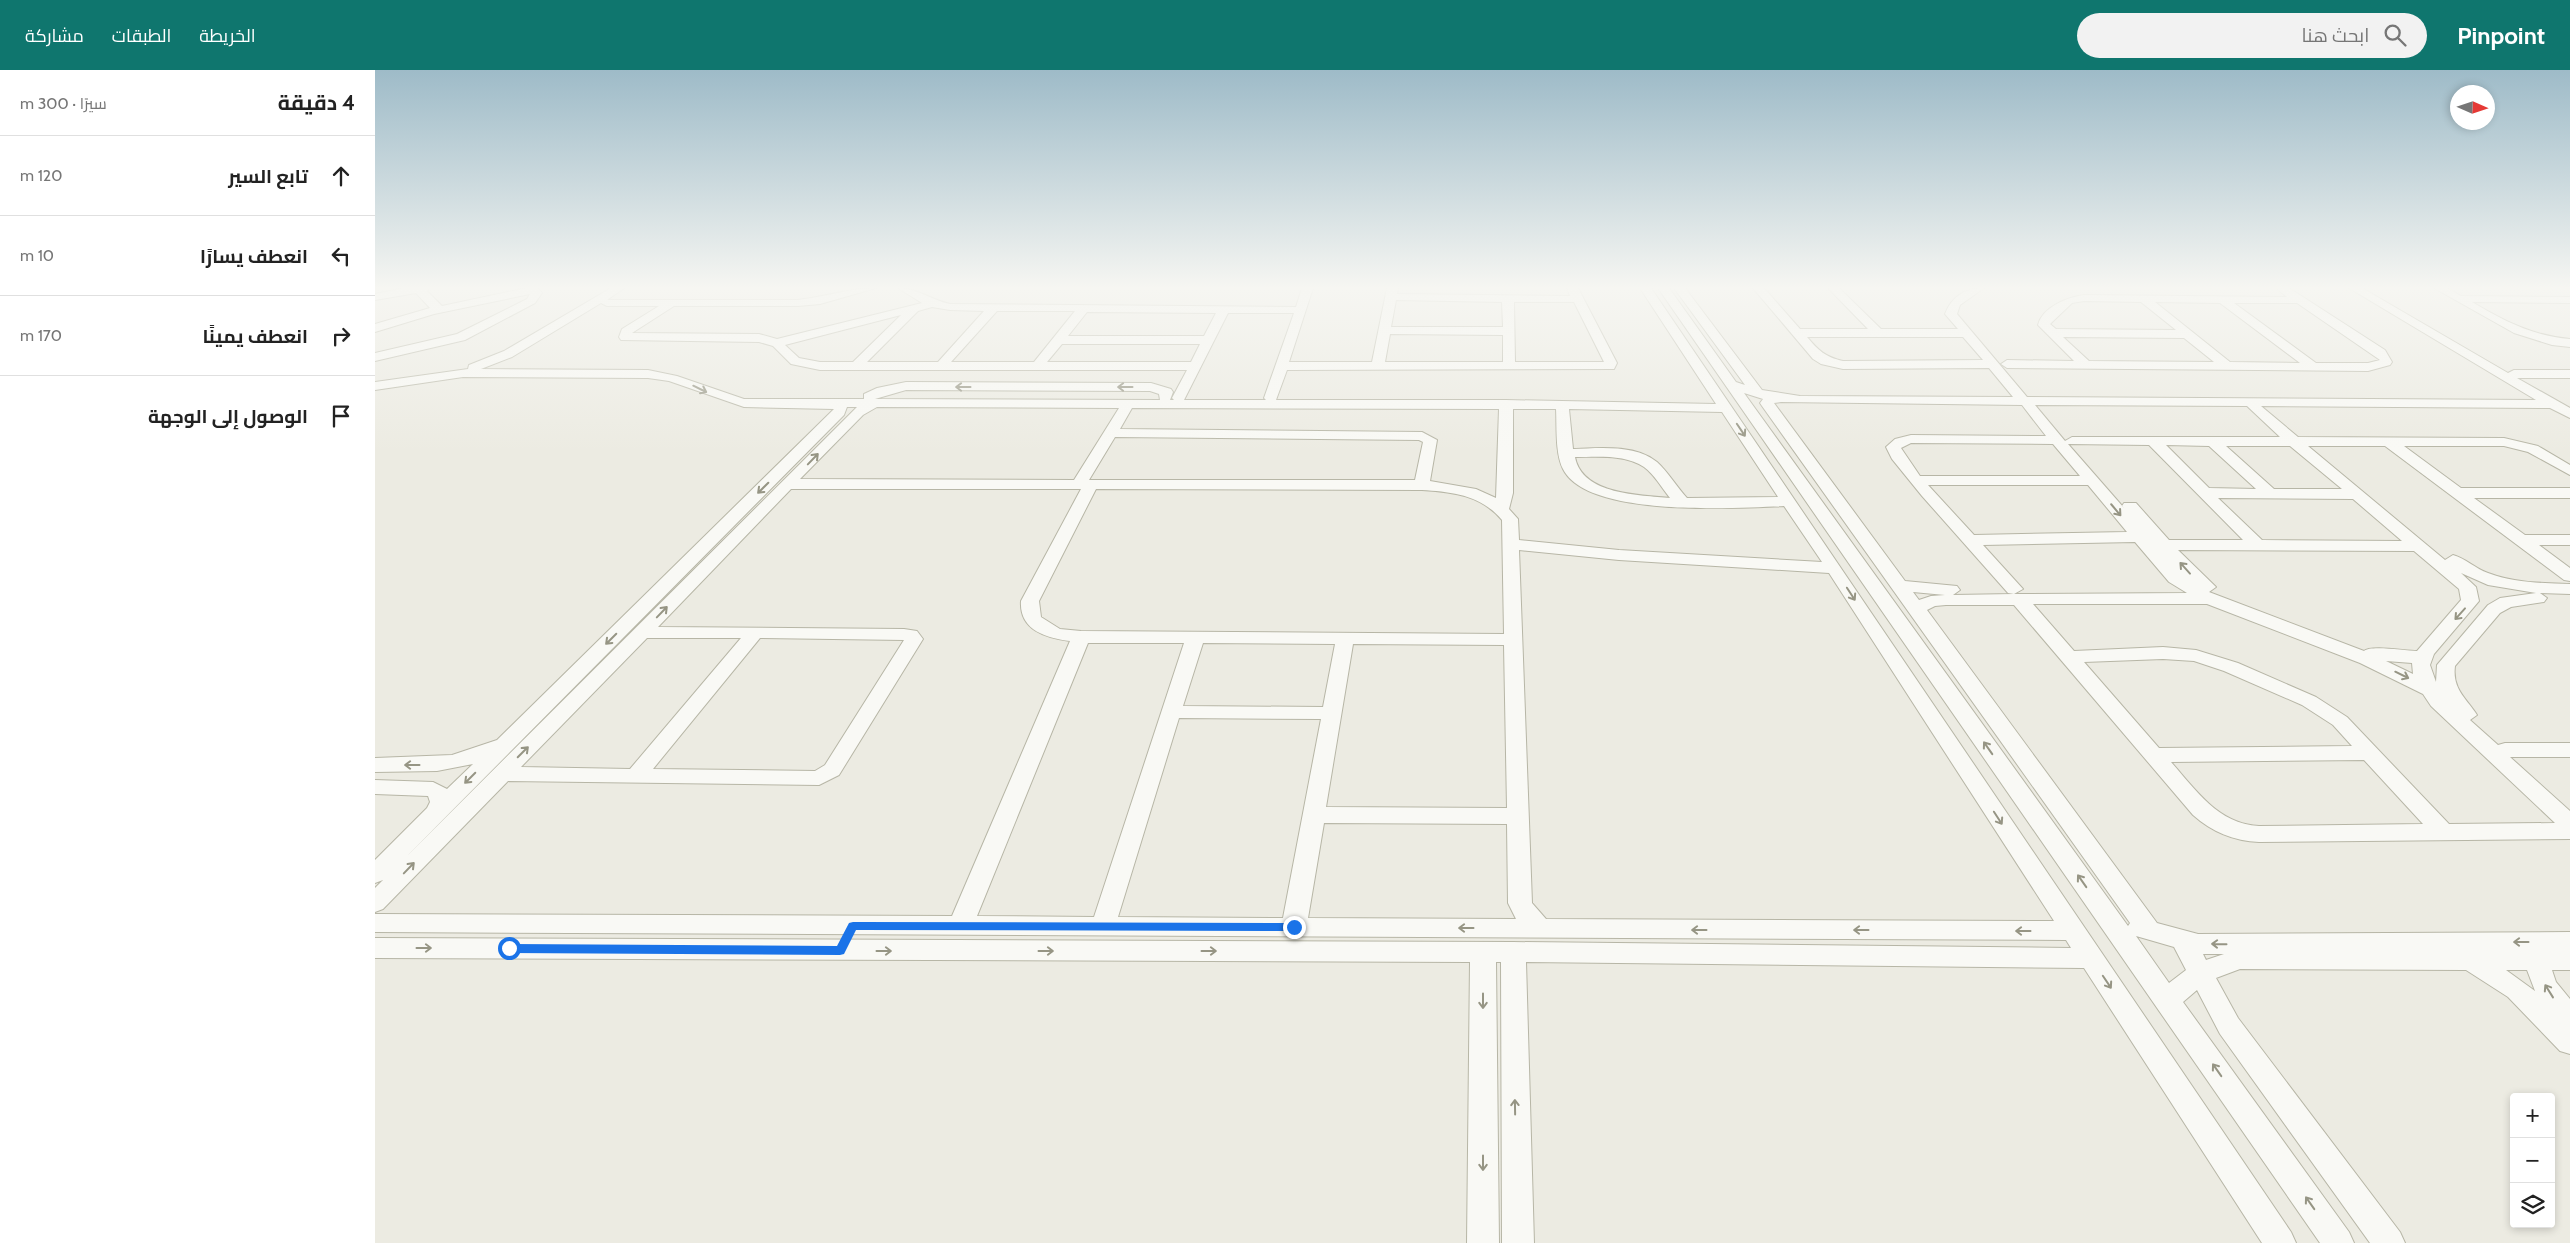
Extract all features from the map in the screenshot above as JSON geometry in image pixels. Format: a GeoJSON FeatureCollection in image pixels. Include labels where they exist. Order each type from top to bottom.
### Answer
{"type":"FeatureCollection","features":[{"type":"Feature","properties":{"kind":"street"},"geometry":{"type":"LineString","coordinates":[[375,357],[431,343]]}},
{"type":"Feature","properties":{"kind":"street"},"geometry":{"type":"LineString","coordinates":[[473,368],[508,354],[527,343]]}},
{"type":"Feature","properties":{"kind":"street"},"geometry":{"type":"LineString","coordinates":[[510,368],[512,362],[541,343]]}},
{"type":"Feature","properties":{"kind":"street"},"geometry":{"type":"LineString","coordinates":[[777,343],[795,361],[806,364],[856,366],[1194,366]]}},
{"type":"Feature","properties":{"kind":"street"},"geometry":{"type":"LineString","coordinates":[[856,366],[880,343]]}},
{"type":"Feature","properties":{"kind":"street"},"geometry":{"type":"LineString","coordinates":[[943,365],[963,343]]}},
{"type":"Feature","properties":{"kind":"street"},"geometry":{"type":"LineString","coordinates":[[1038,366],[1056,343]]}},
{"type":"Feature","properties":{"kind":"street"},"geometry":{"type":"LineString","coordinates":[[1172,398],[1194,366],[1206,343]]}},
{"type":"Feature","properties":{"kind":"street"},"geometry":{"type":"LineString","coordinates":[[1271,398],[1290,343]]}},
{"type":"Feature","properties":{"kind":"street"},"geometry":{"type":"LineString","coordinates":[[1379,366],[1383,343]]}},
{"type":"Feature","properties":{"kind":"street"},"geometry":{"type":"LineString","coordinates":[[1508,343],[1509,366]]}},
{"type":"Feature","properties":{"kind":"street"},"geometry":{"type":"LineString","coordinates":[[1282,366],[1605,367],[1611,364],[1600,343]]}},
{"type":"Feature","properties":{"kind":"street"},"geometry":{"type":"LineString","coordinates":[[1695,343],[1747,399],[1789,501],[2280,1243]]}},
{"type":"Feature","properties":{"kind":"street"},"geometry":{"type":"LineString","coordinates":[[1704,343],[1747,399],[1916,608],[2149,931]]}},
{"type":"Feature","properties":{"kind":"street"},"geometry":{"type":"LineString","coordinates":[[1713,343],[1747,399],[1854,557],[2338,1243]]}},
{"type":"Feature","properties":{"kind":"street"},"geometry":{"type":"LineString","coordinates":[[1806,343],[1820,359],[1838,364],[1994,364]]}},
{"type":"Feature","properties":{"kind":"street"},"geometry":{"type":"LineString","coordinates":[[1975,343],[1994,364],[2029,396]]}},
{"type":"Feature","properties":{"kind":"street"},"geometry":{"type":"LineString","coordinates":[[1988,343],[2007,364],[2029,396],[2065,441],[2092,481],[2175,578],[2187,587],[2216,601],[2382,665],[2428,689],[2452,715],[2570,824]]}},
{"type":"Feature","properties":{"kind":"street"},"geometry":{"type":"LineString","coordinates":[[2062,343],[2086,365]]}},
{"type":"Feature","properties":{"kind":"street"},"geometry":{"type":"LineString","coordinates":[[2198,343],[2227,366]]}},
{"type":"Feature","properties":{"kind":"street"},"geometry":{"type":"LineString","coordinates":[[2281,343],[2314,367]]}},
{"type":"Feature","properties":{"kind":"street"},"geometry":{"type":"LineString","coordinates":[[2007,364],[2314,367],[2377,366],[2383,364],[2386,359],[2362,343]]}},
{"type":"Feature","properties":{"kind":"street"},"geometry":{"type":"LineString","coordinates":[[2451,343],[2565,407]]}},
{"type":"Feature","properties":{"kind":"street"},"geometry":{"type":"LineString","coordinates":[[2460,343],[2514,374],[2565,407]]}},
{"type":"Feature","properties":{"kind":"street"},"geometry":{"type":"LineString","coordinates":[[375,381],[435,371],[510,368],[664,375],[716,396],[744,403],[836,404],[872,400]]}},
{"type":"Feature","properties":{"kind":"street"},"geometry":{"type":"LineString","coordinates":[[375,386],[449,374],[673,370],[701,376],[722,389],[753,397],[872,400],[1089,401],[1172,398],[1271,398],[1667,403]]}},
{"type":"Feature","properties":{"kind":"street"},"geometry":{"type":"LineString","coordinates":[[2514,374],[2570,374]]}},
{"type":"Feature","properties":{"kind":"street"},"geometry":{"type":"LineString","coordinates":[[375,903],[858,412],[882,391],[906,386],[1151,387],[1167,392],[1172,398]]}},
{"type":"Feature","properties":{"kind":"street"},"geometry":{"type":"LineString","coordinates":[[1089,401],[1128,404],[1562,404],[1667,403],[1747,399],[1938,403],[2029,396],[2153,404],[2259,407],[2565,407]]}},
{"type":"Feature","properties":{"kind":"street"},"geometry":{"type":"LineString","coordinates":[[375,874],[839,412],[841,408],[836,404]]}},
{"type":"Feature","properties":{"kind":"street"},"geometry":{"type":"LineString","coordinates":[[1128,404],[1110,433],[1084,485],[1029,606],[1034,622],[1045,630],[1061,635],[1081,637],[1512,640]]}},
{"type":"Feature","properties":{"kind":"street"},"geometry":{"type":"LineString","coordinates":[[1501,508],[1505,493],[1506,404]]}},
{"type":"Feature","properties":{"kind":"street"},"geometry":{"type":"LineString","coordinates":[[1562,404],[1571,470],[1581,480],[1597,490],[1643,501],[1789,501]]}},
{"type":"Feature","properties":{"kind":"street"},"geometry":{"type":"LineString","coordinates":[[2153,404],[2565,407]]}},
{"type":"Feature","properties":{"kind":"street"},"geometry":{"type":"LineString","coordinates":[[2259,407],[2462,568],[2487,579],[2515,587],[2570,589]]}},
{"type":"Feature","properties":{"kind":"street"},"geometry":{"type":"LineString","coordinates":[[1110,433],[1422,436],[1430,440],[1422,485]]}},
{"type":"Feature","properties":{"kind":"street"},"geometry":{"type":"LineString","coordinates":[[2570,471],[2537,451],[2516,444],[1911,439],[1900,442],[1893,447],[1894,454],[1916,480],[2017,594],[2207,816],[2225,827],[2243,833],[2570,831]]}},
{"type":"Feature","properties":{"kind":"street"},"geometry":{"type":"LineString","coordinates":[[2065,441],[2194,577],[2219,593],[2359,649],[2396,657],[2423,657]]}},
{"type":"Feature","properties":{"kind":"street"},"geometry":{"type":"LineString","coordinates":[[2153,441],[2257,545]]}},
{"type":"Feature","properties":{"kind":"street"},"geometry":{"type":"LineString","coordinates":[[2213,442],[2270,493]]}},
{"type":"Feature","properties":{"kind":"street"},"geometry":{"type":"LineString","coordinates":[[2301,442],[2357,494],[2460,579],[2470,594],[2467,606],[2429,647],[2423,657],[2421,665],[2428,689]]}},
{"type":"Feature","properties":{"kind":"street"},"geometry":{"type":"LineString","coordinates":[[2389,442],[2570,576]]}},
{"type":"Feature","properties":{"kind":"street"},"geometry":{"type":"LineString","coordinates":[[1568,453],[1616,454],[1644,461],[1682,502]]}},
{"type":"Feature","properties":{"kind":"street"},"geometry":{"type":"LineString","coordinates":[[1916,480],[2092,481]]}},
{"type":"Feature","properties":{"kind":"street"},"geometry":{"type":"LineString","coordinates":[[788,484],[1422,485],[1470,491],[1488,498],[1501,508],[1510,519],[1520,903],[1524,912],[1540,928]]}},
{"type":"Feature","properties":{"kind":"street"},"geometry":{"type":"LineString","coordinates":[[2205,493],[2357,494]]}},
{"type":"Feature","properties":{"kind":"street"},"geometry":{"type":"LineString","coordinates":[[2458,493],[2570,493]]}},
{"type":"Feature","properties":{"kind":"street"},"geometry":{"type":"LineString","coordinates":[[1970,540],[2140,537]]}},
{"type":"Feature","properties":{"kind":"street"},"geometry":{"type":"LineString","coordinates":[[2521,540],[2570,540]]}},
{"type":"Feature","properties":{"kind":"street"},"geometry":{"type":"LineString","coordinates":[[1512,544],[1628,555],[1830,563],[1854,557]]}},
{"type":"Feature","properties":{"kind":"street"},"geometry":{"type":"LineString","coordinates":[[2164,545],[2420,546]]}},
{"type":"Feature","properties":{"kind":"street"},"geometry":{"type":"LineString","coordinates":[[1899,586],[1935,595],[2107,594],[2216,601]]}},
{"type":"Feature","properties":{"kind":"street"},"geometry":{"type":"LineString","coordinates":[[2107,594],[2187,587]]}},
{"type":"Feature","properties":{"kind":"street"},"geometry":{"type":"LineString","coordinates":[[1916,608],[1935,595]]}},
{"type":"Feature","properties":{"kind":"street"},"geometry":{"type":"LineString","coordinates":[[2570,598],[2525,598],[2500,605],[2446,665],[2445,680],[2451,696],[2460,708],[2570,808]]}},
{"type":"Feature","properties":{"kind":"street"},"geometry":{"type":"LineString","coordinates":[[502,774],[811,778],[827,775],[832,770],[913,639],[911,635],[904,634],[642,632]]}},
{"type":"Feature","properties":{"kind":"street"},"geometry":{"type":"LineString","coordinates":[[636,775],[755,633]]}},
{"type":"Feature","properties":{"kind":"street"},"geometry":{"type":"LineString","coordinates":[[960,927],[1081,637]]}},
{"type":"Feature","properties":{"kind":"street"},"geometry":{"type":"LineString","coordinates":[[1103,927],[1195,638]]}},
{"type":"Feature","properties":{"kind":"street"},"geometry":{"type":"LineString","coordinates":[[1294,927],[1345,639]]}},
{"type":"Feature","properties":{"kind":"street"},"geometry":{"type":"LineString","coordinates":[[2070,657],[2168,653],[2213,661],[2321,708],[2340,721],[2443,832]]}},
{"type":"Feature","properties":{"kind":"street"},"geometry":{"type":"LineString","coordinates":[[1173,712],[1332,713]]}},
{"type":"Feature","properties":{"kind":"street"},"geometry":{"type":"LineString","coordinates":[[375,765],[443,765],[477,756],[509,741]]}},
{"type":"Feature","properties":{"kind":"street"},"geometry":{"type":"LineString","coordinates":[[2505,750],[2570,750]]}},
{"type":"Feature","properties":{"kind":"street"},"geometry":{"type":"LineString","coordinates":[[2154,755],[2370,753]]}},
{"type":"Feature","properties":{"kind":"street"},"geometry":{"type":"LineString","coordinates":[[375,787],[433,789],[440,794],[441,802],[437,812]]}},
{"type":"Feature","properties":{"kind":"street"},"geometry":{"type":"LineString","coordinates":[[1314,815],[1517,816]]}},
{"type":"Feature","properties":{"kind":"street"},"geometry":{"type":"LineString","coordinates":[[1501,928],[1509,920],[1520,903]]}},
{"type":"Feature","properties":{"kind":"street"},"geometry":{"type":"LineString","coordinates":[[2102,909],[2132,925],[2184,942],[2226,944],[2570,942]]}},
{"type":"Feature","properties":{"kind":"street"},"geometry":{"type":"LineString","coordinates":[[375,923],[1540,928],[1658,941],[2090,958]]}},
{"type":"Feature","properties":{"kind":"street"},"geometry":{"type":"LineString","coordinates":[[840,951],[853,926]]}},
{"type":"Feature","properties":{"kind":"street"},"geometry":{"type":"LineString","coordinates":[[375,948],[1513,952],[1658,941],[2072,931]]}},
{"type":"Feature","properties":{"kind":"street"},"geometry":{"type":"LineString","coordinates":[[2184,942],[2199,974],[2238,1039],[2389,1243]]}},
{"type":"Feature","properties":{"kind":"street"},"geometry":{"type":"LineString","coordinates":[[1483,952],[1483,1243]]}},
{"type":"Feature","properties":{"kind":"street"},"geometry":{"type":"LineString","coordinates":[[1513,952],[1518,1243]]}},
{"type":"Feature","properties":{"kind":"street"},"geometry":{"type":"LineString","coordinates":[[2168,1001],[2177,990],[2199,974],[2225,962],[2240,959],[2570,960]]}},
{"type":"Feature","properties":{"kind":"street"},"geometry":{"type":"LineString","coordinates":[[2537,959],[2545,986],[2561,1017],[2570,1043]]}},
{"type":"Feature","properties":{"kind":"street"},"geometry":{"type":"LineString","coordinates":[[2471,960],[2561,1017]]}},
{"type":"Feature","properties":{"kind":"route"},"geometry":{"type":"LineString","coordinates":[[509,948],[840,951],[853,926],[1294,927]]}}]}
